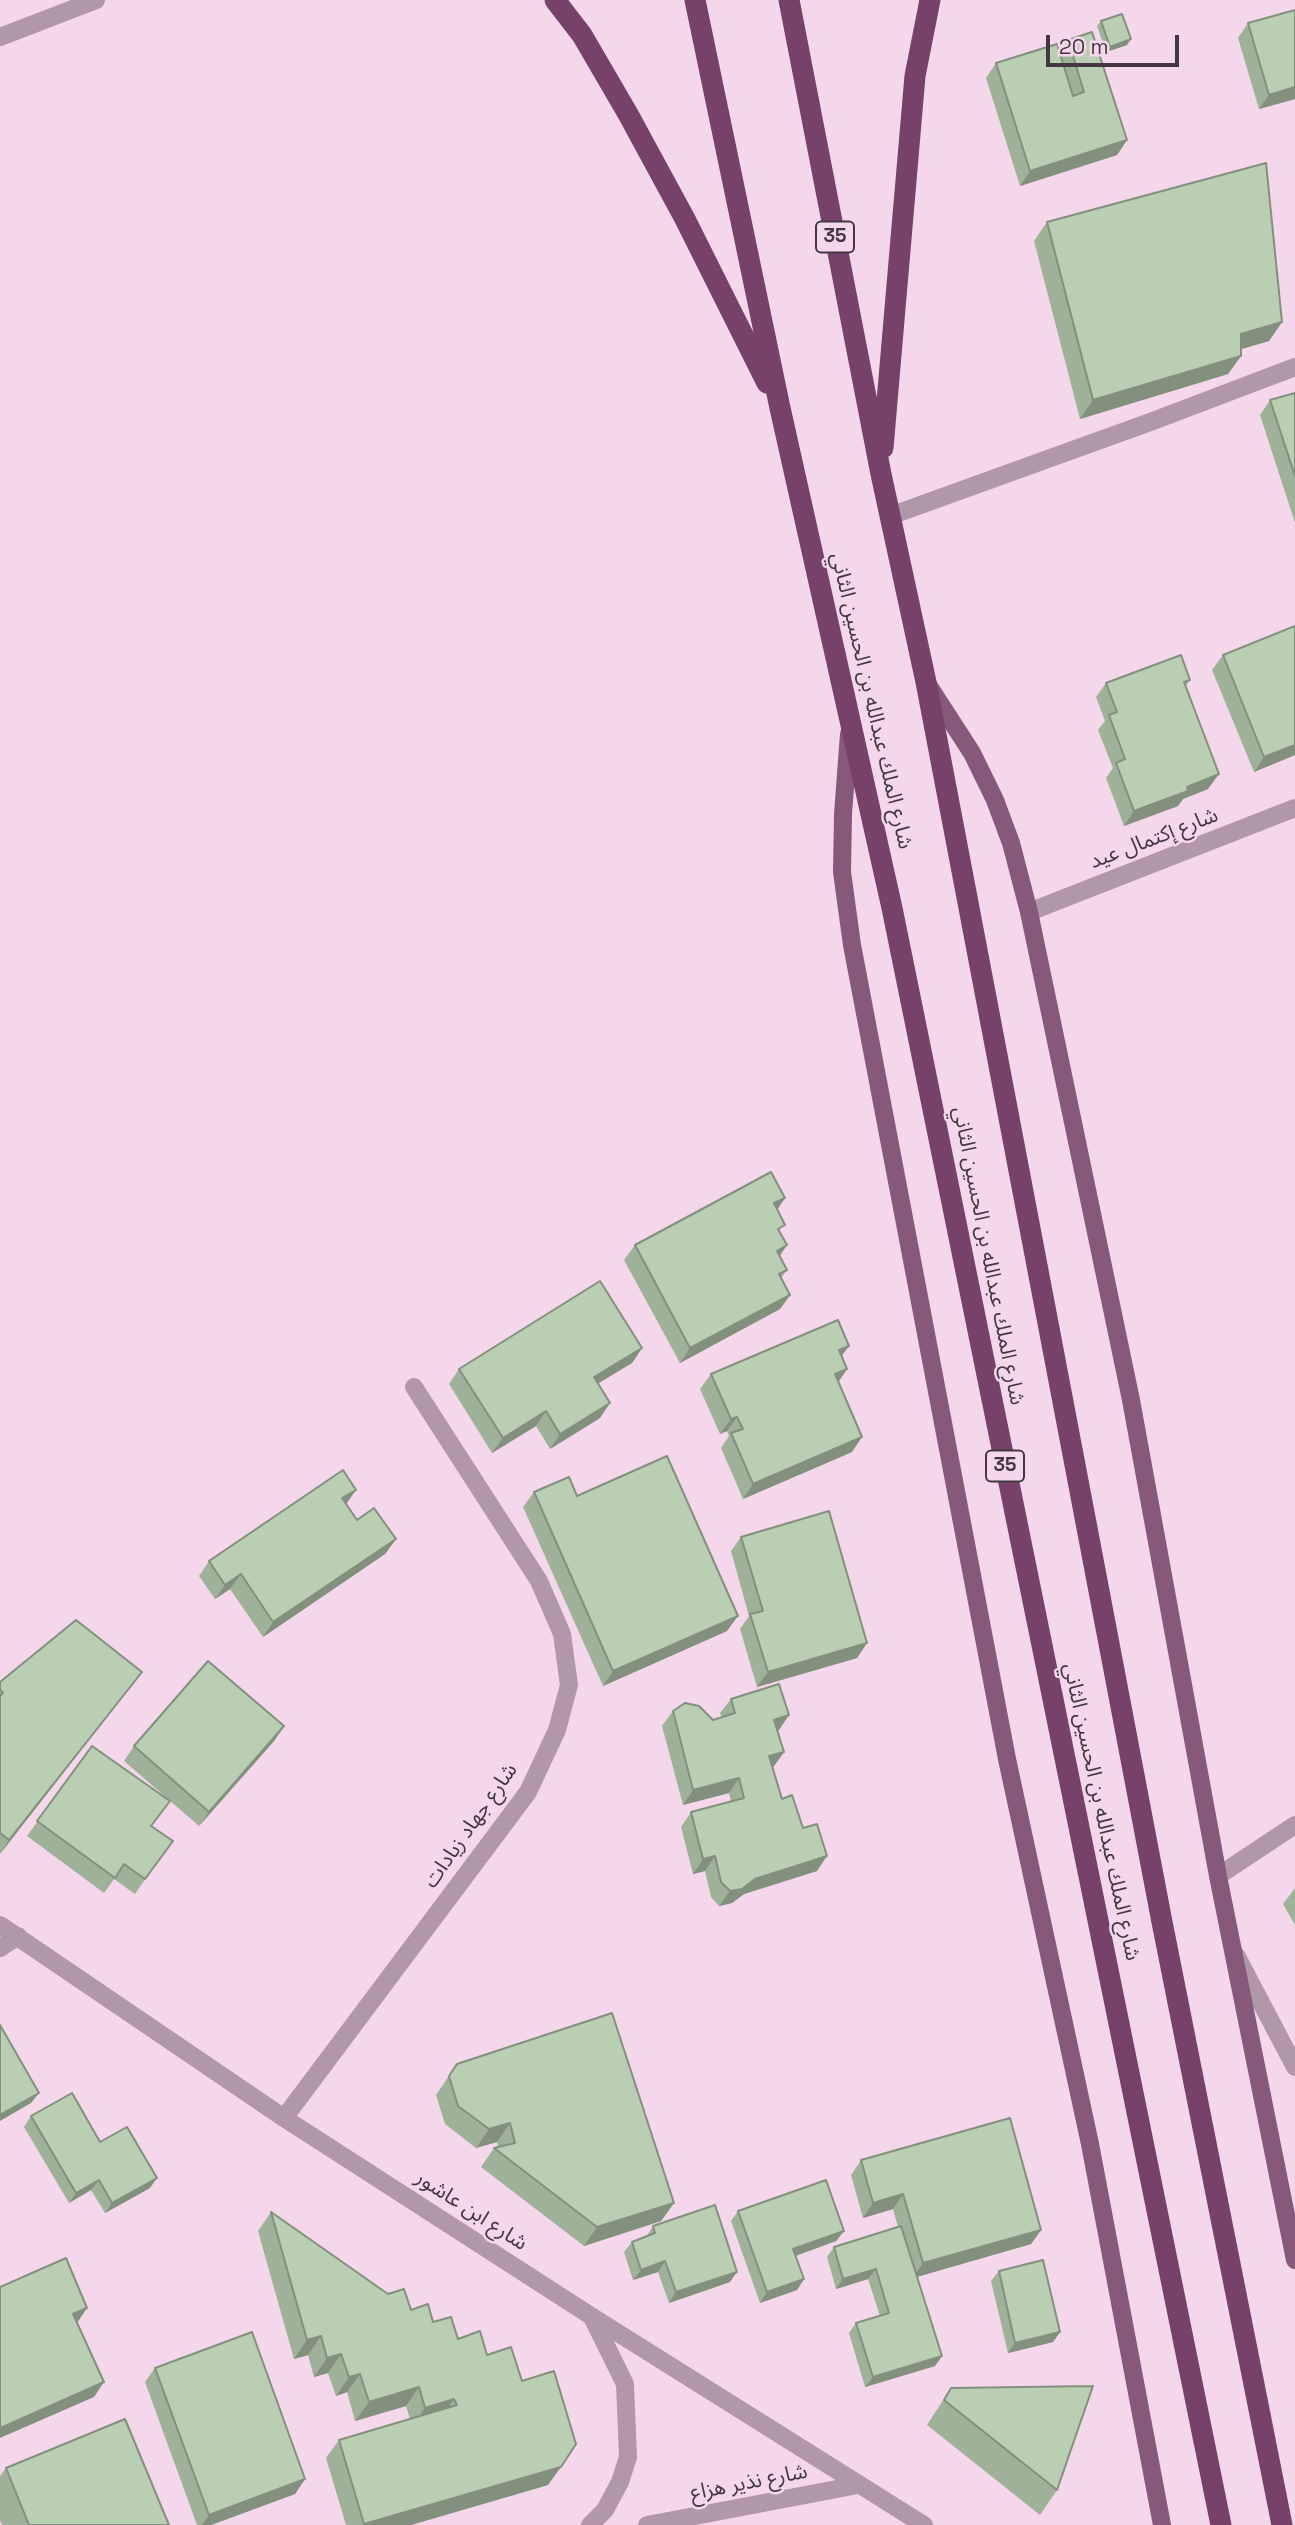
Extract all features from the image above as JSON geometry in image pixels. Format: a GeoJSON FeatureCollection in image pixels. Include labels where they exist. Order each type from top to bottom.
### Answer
{"type":"FeatureCollection","features":[{"type":"Feature","properties":{"kind":"highway"},"geometry":{"type":"LineString","coordinates":[[555,0],[582,35],[628,114],[685,219],[780,408]]}},
{"type":"Feature","properties":{"kind":"highway","name":"شارع الملك عبدالله بن الحسين الثاني"},"geometry":{"type":"LineString","coordinates":[[695,0],[780,408],[895,921],[1221,2525]]}},
{"type":"Feature","properties":{"kind":"highway","name":"شارع الملك عبدالله بن الحسين الثاني"},"geometry":{"type":"LineString","coordinates":[[789,0],[881,474],[926,682],[1162,1922],[1282,2525]]}},
{"type":"Feature","properties":{"kind":"highway"},"geometry":{"type":"LineString","coordinates":[[881,474],[915,76],[929,0]]}},
{"type":"Feature","properties":{"kind":"main road"},"geometry":{"type":"LineString","coordinates":[[926,682],[972,753],[995,800],[1011,844],[1029,912],[1128,1387],[1218,1876],[1295,2260]]}},
{"type":"Feature","properties":{"kind":"main road"},"geometry":{"type":"LineString","coordinates":[[850,720],[842,872],[852,945],[1004,1746],[1090,2144],[1162,2525]]}},
{"type":"Feature","properties":{"kind":"street"},"geometry":{"type":"LineString","coordinates":[[0,37],[96,0]]}},
{"type":"Feature","properties":{"kind":"street"},"geometry":{"type":"LineString","coordinates":[[890,516],[1295,367]]}},
{"type":"Feature","properties":{"kind":"street","name":"شارع إكتمال عيد"},"geometry":{"type":"LineString","coordinates":[[1029,912],[1295,808]]}},
{"type":"Feature","properties":{"kind":"street","name":"شارع جهاد زيادات"},"geometry":{"type":"LineString","coordinates":[[284,2118],[528,1792],[557,1730],[569,1685],[562,1634],[539,1581],[414,1387]]}},
{"type":"Feature","properties":{"kind":"street"},"geometry":{"type":"LineString","coordinates":[[1218,1876],[1295,1825]]}},
{"type":"Feature","properties":{"kind":"street","name":"شارع ابن عاشور"},"geometry":{"type":"LineString","coordinates":[[0,1925],[284,2118],[591,2316],[924,2525]]}},
{"type":"Feature","properties":{"kind":"street"},"geometry":{"type":"LineString","coordinates":[[0,1948],[18,1936]]}},
{"type":"Feature","properties":{"kind":"street"},"geometry":{"type":"LineString","coordinates":[[1234,1951],[1295,2067]]}},
{"type":"Feature","properties":{"kind":"street"},"geometry":{"type":"LineString","coordinates":[[590,2525],[606,2510],[620,2483],[628,2457],[625,2384],[591,2316]]}},
{"type":"Feature","properties":{"kind":"street","name":"شارع نذير هزاع"},"geometry":{"type":"LineString","coordinates":[[648,2525],[858,2485]]}},
{"type":"Feature","properties":{"kind":"building"},"geometry":{"type":"Polygon","coordinates":[[[1295,10],[1295,87],[1269,95],[1248,23],[1295,10]]]}},
{"type":"Feature","properties":{"kind":"building"},"geometry":{"type":"Polygon","coordinates":[[[1122,14],[1131,39],[1110,47],[1101,21],[1122,14]]]}},
{"type":"Feature","properties":{"kind":"building"},"geometry":{"type":"Polygon","coordinates":[[[1092,32],[1127,140],[1030,171],[996,63],[1057,44],[1073,96],[1084,92],[1068,40],[1092,32]]]}},
{"type":"Feature","properties":{"kind":"building"},"geometry":{"type":"Polygon","coordinates":[[[1266,163],[1282,322],[1241,334],[1241,356],[1093,400],[1047,222],[1266,163]]]}},
{"type":"Feature","properties":{"kind":"building"},"geometry":{"type":"Polygon","coordinates":[[[1295,393],[1295,476],[1270,400],[1295,393]]]}},
{"type":"Feature","properties":{"kind":"building"},"geometry":{"type":"Polygon","coordinates":[[[1295,626],[1295,745],[1264,757],[1223,655],[1295,626]]]}},
{"type":"Feature","properties":{"kind":"building"},"geometry":{"type":"Polygon","coordinates":[[[1181,655],[1190,680],[1184,682],[1219,774],[1187,787],[1188,791],[1134,811],[1116,763],[1125,759],[1109,715],[1117,712],[1106,683],[1181,655]]]}},
{"type":"Feature","properties":{"kind":"building"},"geometry":{"type":"Polygon","coordinates":[[[771,1172],[785,1198],[774,1203],[785,1225],[778,1229],[787,1245],[777,1251],[787,1270],[779,1274],[790,1295],[690,1348],[635,1245],[771,1172]]]}},
{"type":"Feature","properties":{"kind":"building"},"geometry":{"type":"Polygon","coordinates":[[[600,1281],[642,1348],[594,1377],[610,1403],[560,1434],[546,1411],[503,1438],[459,1369],[600,1281]]]}},
{"type":"Feature","properties":{"kind":"building"},"geometry":{"type":"Polygon","coordinates":[[[838,1320],[849,1346],[839,1350],[847,1369],[835,1374],[862,1437],[753,1484],[731,1433],[743,1429],[737,1417],[731,1419],[711,1374],[838,1320]]]}},
{"type":"Feature","properties":{"kind":"building"},"geometry":{"type":"Polygon","coordinates":[[[667,1456],[738,1616],[613,1671],[534,1492],[569,1477],[577,1496],[667,1456]]]}},
{"type":"Feature","properties":{"kind":"building"},"geometry":{"type":"Polygon","coordinates":[[[343,1470],[356,1490],[342,1498],[357,1520],[374,1508],[396,1539],[273,1622],[241,1574],[225,1585],[209,1561],[343,1470]]]}},
{"type":"Feature","properties":{"kind":"building"},"geometry":{"type":"Polygon","coordinates":[[[829,1511],[867,1643],[768,1672],[750,1614],[763,1611],[741,1537],[829,1511]]]}},
{"type":"Feature","properties":{"kind":"building"},"geometry":{"type":"Polygon","coordinates":[[[76,1620],[142,1672],[9,1840],[0,1833],[0,1696],[3,1693],[0,1682],[76,1620]]]}},
{"type":"Feature","properties":{"kind":"building"},"geometry":{"type":"Polygon","coordinates":[[[208,1661],[284,1726],[209,1812],[134,1746],[208,1661]]]}},
{"type":"Feature","properties":{"kind":"building"},"geometry":{"type":"Polygon","coordinates":[[[779,1684],[789,1715],[774,1720],[784,1752],[769,1756],[782,1799],[792,1795],[803,1828],[817,1824],[827,1856],[755,1879],[742,1889],[730,1891],[721,1882],[715,1856],[703,1859],[691,1812],[744,1798],[739,1778],[693,1790],[673,1711],[685,1703],[699,1706],[713,1720],[735,1713],[731,1699],[779,1684]]]}},
{"type":"Feature","properties":{"kind":"building"},"geometry":{"type":"Polygon","coordinates":[[[92,1746],[170,1801],[151,1826],[173,1841],[145,1879],[124,1864],[115,1878],[37,1821],[92,1746]]]}},
{"type":"Feature","properties":{"kind":"building"},"geometry":{"type":"Polygon","coordinates":[[[612,2013],[674,2203],[597,2227],[494,2148],[515,2143],[510,2123],[489,2129],[458,2106],[449,2076],[457,2064],[612,2013]]]}},
{"type":"Feature","properties":{"kind":"building"},"geometry":{"type":"Polygon","coordinates":[[[0,2025],[39,2093],[0,2115],[0,2025]]]}},
{"type":"Feature","properties":{"kind":"building"},"geometry":{"type":"Polygon","coordinates":[[[72,2093],[100,2142],[127,2127],[157,2178],[112,2203],[99,2180],[76,2193],[31,2116],[72,2093]]]}},
{"type":"Feature","properties":{"kind":"building"},"geometry":{"type":"Polygon","coordinates":[[[1010,2118],[1041,2230],[923,2263],[903,2194],[873,2203],[861,2160],[1010,2118]]]}},
{"type":"Feature","properties":{"kind":"building"},"geometry":{"type":"Polygon","coordinates":[[[826,2180],[844,2231],[793,2249],[804,2279],[767,2292],[738,2211],[826,2180]]]}},
{"type":"Feature","properties":{"kind":"building"},"geometry":{"type":"Polygon","coordinates":[[[715,2205],[737,2272],[676,2292],[665,2261],[641,2270],[632,2242],[655,2233],[653,2226],[715,2205]]]}},
{"type":"Feature","properties":{"kind":"building"},"geometry":{"type":"Polygon","coordinates":[[[271,2212],[388,2294],[404,2289],[411,2310],[428,2304],[433,2322],[451,2317],[458,2339],[480,2331],[487,2355],[511,2347],[522,2381],[554,2371],[576,2444],[561,2467],[364,2524],[339,2440],[457,2405],[454,2399],[425,2408],[419,2387],[369,2402],[360,2374],[349,2377],[341,2354],[327,2358],[321,2336],[307,2340],[271,2212]]]}},
{"type":"Feature","properties":{"kind":"building"},"geometry":{"type":"Polygon","coordinates":[[[901,2226],[942,2356],[873,2377],[856,2323],[889,2313],[876,2269],[843,2279],[834,2247],[901,2226]]]}},
{"type":"Feature","properties":{"kind":"building"},"geometry":{"type":"Polygon","coordinates":[[[66,2258],[87,2308],[73,2314],[104,2382],[0,2428],[0,2287],[66,2258]]]}},
{"type":"Feature","properties":{"kind":"building"},"geometry":{"type":"Polygon","coordinates":[[[1043,2260],[1060,2332],[1015,2343],[999,2271],[1043,2260]]]}},
{"type":"Feature","properties":{"kind":"building"},"geometry":{"type":"Polygon","coordinates":[[[252,2332],[305,2479],[209,2515],[155,2368],[252,2332]]]}},
{"type":"Feature","properties":{"kind":"building"},"geometry":{"type":"Polygon","coordinates":[[[1093,2386],[1057,2490],[944,2400],[951,2388],[1093,2386]]]}},
{"type":"Feature","properties":{"kind":"building"},"geometry":{"type":"Polygon","coordinates":[[[125,2419],[169,2525],[29,2525],[6,2468],[125,2419]]]}}]}
